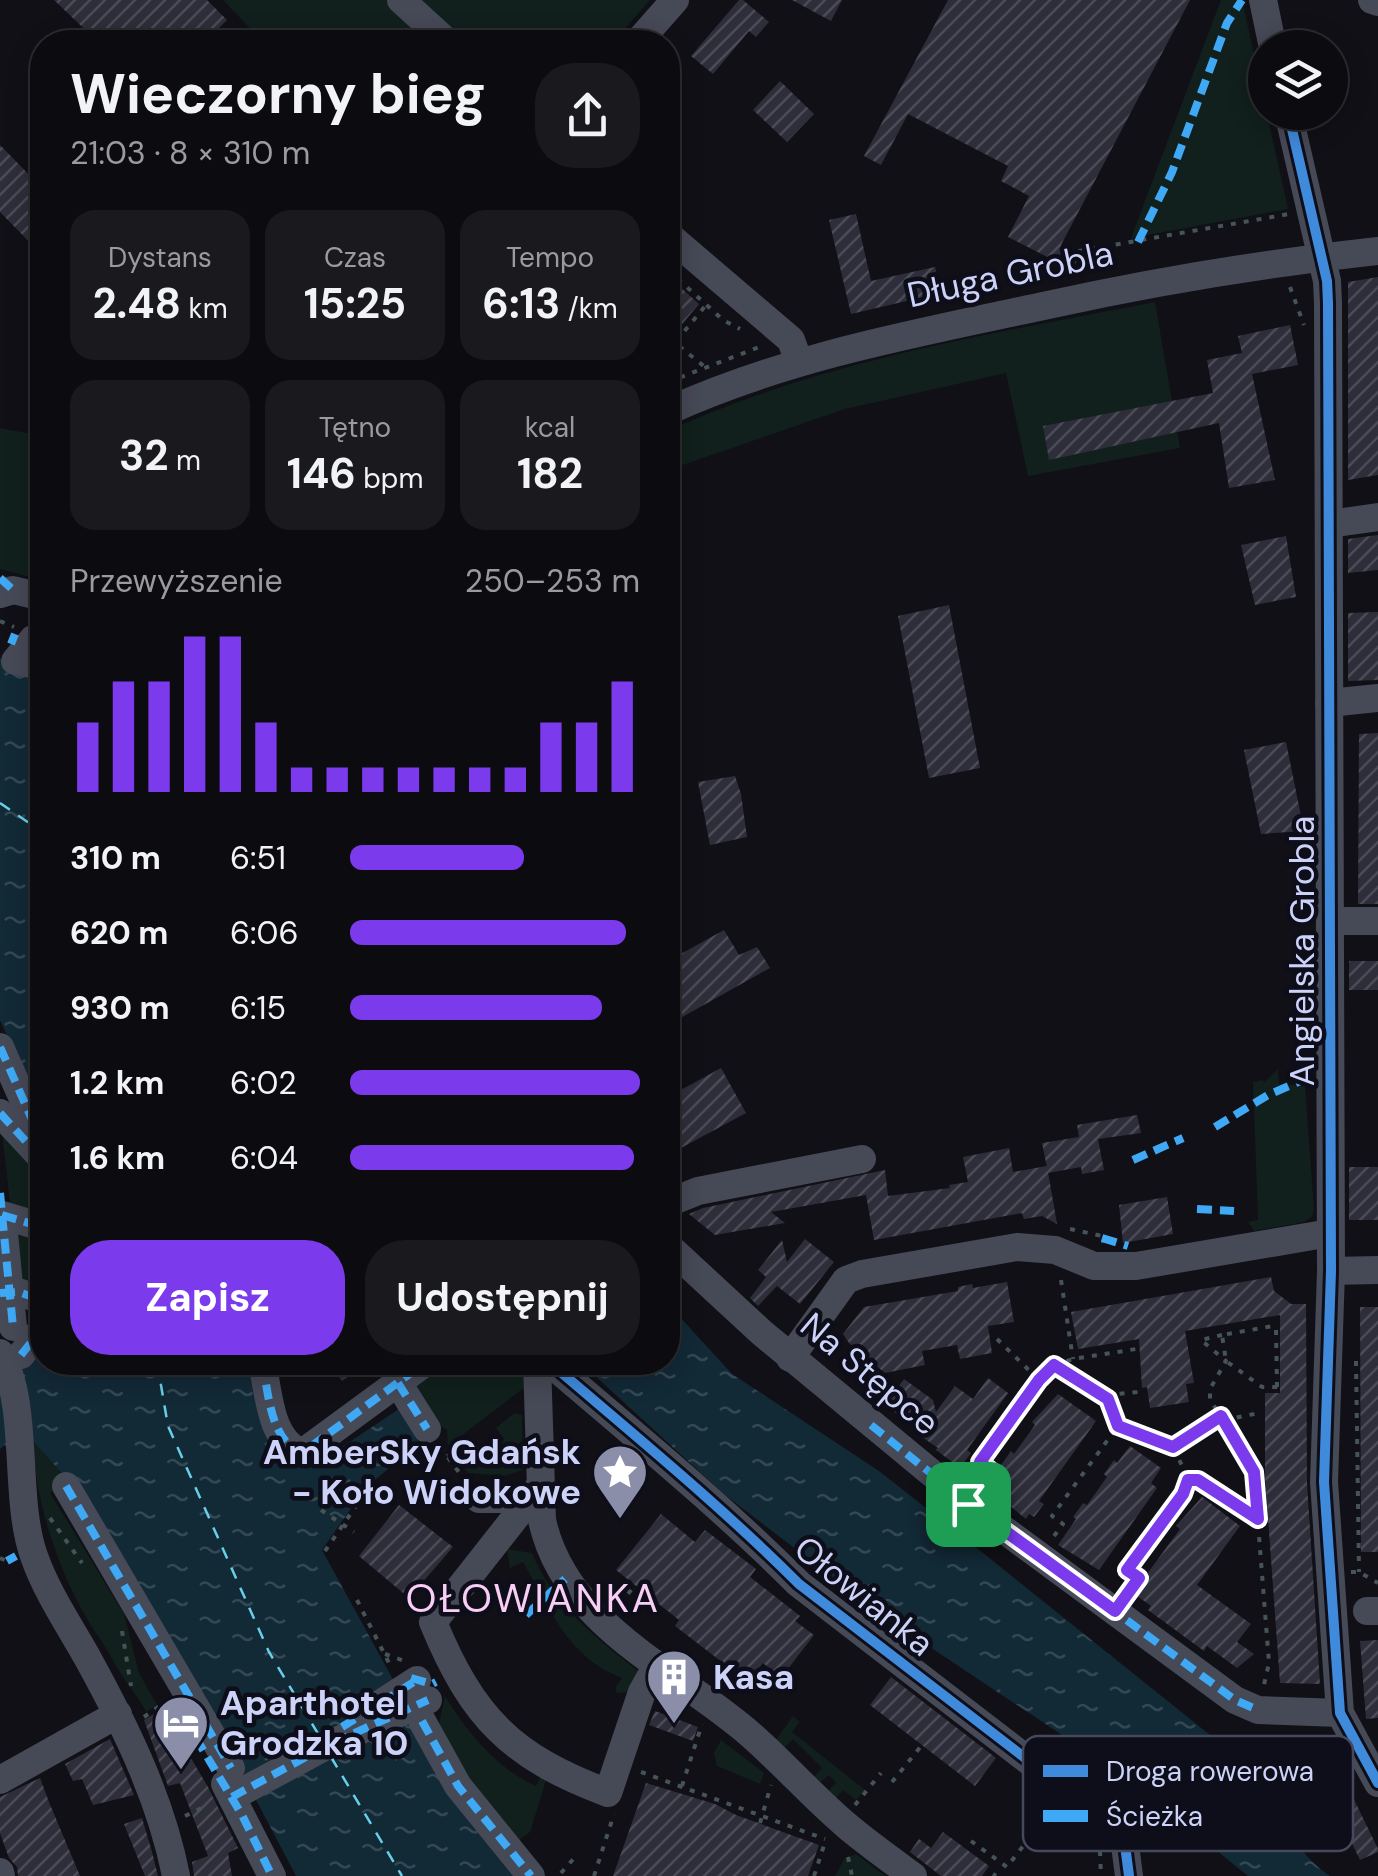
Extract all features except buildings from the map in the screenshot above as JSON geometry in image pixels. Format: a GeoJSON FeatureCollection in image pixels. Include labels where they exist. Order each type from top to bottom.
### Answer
{"type":"FeatureCollection","features":[{"type":"Feature","properties":{"kind":"street"},"geometry":{"type":"LineString","coordinates":[[401,0],[434,30]]}},
{"type":"Feature","properties":{"kind":"street"},"geometry":{"type":"LineString","coordinates":[[649,30],[675,0]]}},
{"type":"Feature","properties":{"kind":"street"},"geometry":{"type":"LineString","coordinates":[[1262,0],[1270,30]]}},
{"type":"Feature","properties":{"kind":"street","name":"Angielska Grobla"},"geometry":{"type":"LineString","coordinates":[[1292,130],[1328,303],[1331,1271],[1324,1482],[1340,1713],[1352,1736]]}},
{"type":"Feature","properties":{"kind":"street"},"geometry":{"type":"LineString","coordinates":[[680,245],[792,340],[799,362]]}},
{"type":"Feature","properties":{"kind":"street","name":"Długa Grobla"},"geometry":{"type":"LineString","coordinates":[[680,407],[799,362],[906,334],[1103,291],[1281,261],[1378,252]]}},
{"type":"Feature","properties":{"kind":"street"},"geometry":{"type":"LineString","coordinates":[[1329,524],[1378,517]]}},
{"type":"Feature","properties":{"kind":"street"},"geometry":{"type":"LineString","coordinates":[[0,594],[13,590],[30,594]]}},
{"type":"Feature","properties":{"kind":"street"},"geometry":{"type":"LineString","coordinates":[[1329,702],[1378,698]]}},
{"type":"Feature","properties":{"kind":"street"},"geometry":{"type":"LineString","coordinates":[[1330,921],[1378,922]]}},
{"type":"Feature","properties":{"kind":"street"},"geometry":{"type":"LineString","coordinates":[[0,1047],[30,1115]]}},
{"type":"Feature","properties":{"kind":"street"},"geometry":{"type":"LineString","coordinates":[[0,1113],[30,1146]]}},
{"type":"Feature","properties":{"kind":"street"},"geometry":{"type":"LineString","coordinates":[[680,1198],[698,1191],[862,1159]]}},
{"type":"Feature","properties":{"kind":"street"},"geometry":{"type":"LineString","coordinates":[[14,1326],[5,1292],[2,1215],[30,1223]]}},
{"type":"Feature","properties":{"kind":"street"},"geometry":{"type":"LineString","coordinates":[[790,1358],[846,1280],[862,1274],[1017,1247],[1055,1250],[1094,1266],[1136,1266],[1330,1233]]}},
{"type":"Feature","properties":{"kind":"street","name":"Na Stępce"},"geometry":{"type":"LineString","coordinates":[[680,1257],[790,1358],[968,1504],[1235,1700],[1340,1713]]}},
{"type":"Feature","properties":{"kind":"street"},"geometry":{"type":"LineString","coordinates":[[1331,1271],[1378,1270]]}},
{"type":"Feature","properties":{"kind":"street"},"geometry":{"type":"LineString","coordinates":[[5,1292],[30,1297]]}},
{"type":"Feature","properties":{"kind":"street"},"geometry":{"type":"LineString","coordinates":[[30,1340],[9,1358],[34,1555],[132,1706],[176,1876]]}},
{"type":"Feature","properties":{"kind":"street"},"geometry":{"type":"LineString","coordinates":[[265,1375],[276,1426],[290,1448],[302,1453],[408,1375]]}},
{"type":"Feature","properties":{"kind":"street"},"geometry":{"type":"LineString","coordinates":[[537,1375],[533,1492],[547,1545],[566,1581],[612,1629],[751,1734],[834,1814],[913,1876]]}},
{"type":"Feature","properties":{"kind":"street","name":"Ołowianka"},"geometry":{"type":"LineString","coordinates":[[565,1375],[813,1596],[1023,1756]]}},
{"type":"Feature","properties":{"kind":"street"},"geometry":{"type":"LineString","coordinates":[[398,1382],[434,1438]]}},
{"type":"Feature","properties":{"kind":"street"},"geometry":{"type":"LineString","coordinates":[[66,1486],[272,1876]]}},
{"type":"Feature","properties":{"kind":"street"},"geometry":{"type":"LineString","coordinates":[[479,1499],[533,1492]]}},
{"type":"Feature","properties":{"kind":"street"},"geometry":{"type":"LineString","coordinates":[[533,1492],[434,1622],[466,1692],[499,1732],[534,1759],[568,1779],[608,1794],[642,1692],[657,1665]]}},
{"type":"Feature","properties":{"kind":"street"},"geometry":{"type":"LineString","coordinates":[[229,1790],[328,1745],[420,1692],[458,1786],[531,1876]]}},
{"type":"Feature","properties":{"kind":"street"},"geometry":{"type":"LineString","coordinates":[[172,1698],[229,1790]]}},
{"type":"Feature","properties":{"kind":"street"},"geometry":{"type":"LineString","coordinates":[[0,1780],[132,1706]]}},
{"type":"Feature","properties":{"kind":"street","name":"Angielska Grobla"},"geometry":{"type":"LineString","coordinates":[[1353,1737],[1378,1783]]}},
{"type":"Feature","properties":{"kind":"street","name":"Ołowianka"},"geometry":{"type":"LineString","coordinates":[[1126,1851],[1129,1876]]}},
{"type":"Feature","properties":{"kind":"path"},"geometry":{"type":"LineString","coordinates":[[1104,248],[1096,266],[1070,270],[1080,251],[1293,213]]}},
{"type":"Feature","properties":{"kind":"path"},"geometry":{"type":"LineString","coordinates":[[1281,261],[1308,336]]}},
{"type":"Feature","properties":{"kind":"path"},"geometry":{"type":"LineString","coordinates":[[680,281],[723,320]]}},
{"type":"Feature","properties":{"kind":"path"},"geometry":{"type":"LineString","coordinates":[[680,332],[713,296]]}},
{"type":"Feature","properties":{"kind":"path"},"geometry":{"type":"LineString","coordinates":[[680,377],[766,344]]}},
{"type":"Feature","properties":{"kind":"path"},"geometry":{"type":"LineString","coordinates":[[680,347],[705,367]]}},
{"type":"Feature","properties":{"kind":"path"},"geometry":{"type":"LineString","coordinates":[[0,621],[30,640]]}},
{"type":"Feature","properties":{"kind":"path"},"geometry":{"type":"LineString","coordinates":[[1060,1268],[1073,1359]]}},
{"type":"Feature","properties":{"kind":"path"},"geometry":{"type":"LineString","coordinates":[[1276,1328],[1278,1387],[1262,1387],[1226,1361],[1201,1340],[1276,1328]]}},
{"type":"Feature","properties":{"kind":"path"},"geometry":{"type":"LineString","coordinates":[[1222,1335],[1226,1361],[1210,1389],[1210,1399],[1254,1472],[1269,1663],[1260,1702]]}},
{"type":"Feature","properties":{"kind":"path"},"geometry":{"type":"LineString","coordinates":[[997,1338],[1039,1380]]}},
{"type":"Feature","properties":{"kind":"path"},"geometry":{"type":"LineString","coordinates":[[968,1504],[992,1472],[980,1462],[1054,1365],[1136,1349]]}},
{"type":"Feature","properties":{"kind":"path"},"geometry":{"type":"LineString","coordinates":[[1356,1361],[1359,1572]]}},
{"type":"Feature","properties":{"kind":"path"},"geometry":{"type":"LineString","coordinates":[[1054,1365],[1108,1399],[1118,1426],[1173,1447],[1188,1480],[1183,1494],[1127,1570],[1139,1578],[1115,1611]]}},
{"type":"Feature","properties":{"kind":"path"},"geometry":{"type":"LineString","coordinates":[[1108,1399],[1116,1394],[1139,1392]]}},
{"type":"Feature","properties":{"kind":"path"},"geometry":{"type":"LineString","coordinates":[[1173,1447],[1222,1418],[1259,1413]]}},
{"type":"Feature","properties":{"kind":"path"},"geometry":{"type":"LineString","coordinates":[[1040,1556],[1063,1524],[1052,1516],[1118,1426]]}},
{"type":"Feature","properties":{"kind":"path"},"geometry":{"type":"LineString","coordinates":[[434,1438],[479,1499]]}},
{"type":"Feature","properties":{"kind":"path"},"geometry":{"type":"LineString","coordinates":[[448,1456],[457,1450]]}},
{"type":"Feature","properties":{"kind":"path"},"geometry":{"type":"LineString","coordinates":[[325,1551],[379,1479]]}},
{"type":"Feature","properties":{"kind":"path"},"geometry":{"type":"LineString","coordinates":[[1188,1480],[1198,1480],[1258,1519]]}},
{"type":"Feature","properties":{"kind":"path"},"geometry":{"type":"LineString","coordinates":[[41,1506],[90,1576]]}},
{"type":"Feature","properties":{"kind":"path"},"geometry":{"type":"LineString","coordinates":[[321,1510],[354,1532]]}},
{"type":"Feature","properties":{"kind":"path"},"geometry":{"type":"LineString","coordinates":[[0,1558],[7,1561]]}},
{"type":"Feature","properties":{"kind":"path"},"geometry":{"type":"LineString","coordinates":[[1345,1572],[1359,1572],[1378,1584]]}},
{"type":"Feature","properties":{"kind":"path"},"geometry":{"type":"LineString","coordinates":[[614,1612],[635,1585]]}},
{"type":"Feature","properties":{"kind":"path"},"geometry":{"type":"LineString","coordinates":[[356,1600],[420,1692]]}},
{"type":"Feature","properties":{"kind":"path"},"geometry":{"type":"LineString","coordinates":[[120,1624],[132,1706],[172,1698]]}},
{"type":"Feature","properties":{"kind":"path"},"geometry":{"type":"LineString","coordinates":[[682,1787],[704,1719]]}},
{"type":"Feature","properties":{"kind":"path"},"geometry":{"type":"LineString","coordinates":[[892,1782],[922,1745]]}},
{"type":"Feature","properties":{"kind":"path"},"geometry":{"type":"LineString","coordinates":[[618,1764],[826,1839],[814,1876]]}},
{"type":"Feature","properties":{"kind":"path"},"geometry":{"type":"LineString","coordinates":[[834,1814],[880,1774]]}},
{"type":"Feature","properties":{"kind":"path"},"geometry":{"type":"LineString","coordinates":[[760,1824],[774,1775]]}},
{"type":"Feature","properties":{"kind":"path"},"geometry":{"type":"LineString","coordinates":[[194,1812],[229,1790]]}},
{"type":"Feature","properties":{"kind":"path"},"geometry":{"type":"LineString","coordinates":[[970,1841],[1007,1867],[1023,1846]]}},
{"type":"Feature","properties":{"kind":"path"},"geometry":{"type":"LineString","coordinates":[[846,1853],[852,1876]]}},
{"type":"Feature","properties":{"kind":"path"},"geometry":{"type":"LineString","coordinates":[[560,1873],[576,1856]]}},
{"type":"Feature","properties":{"kind":"path"},"geometry":{"type":"LineString","coordinates":[[586,1860],[598,1864]]}},
{"type":"Feature","properties":{"kind":"shaded area"},"geometry":{"type":"Polygon","coordinates":[[[223,0],[389,0],[423,30],[252,30],[223,0]]]}},
{"type":"Feature","properties":{"kind":"shaded area"},"geometry":{"type":"Polygon","coordinates":[[[415,0],[650,0],[624,30],[448,30],[415,0]]]}},
{"type":"Feature","properties":{"kind":"shaded area"},"geometry":{"type":"Polygon","coordinates":[[[1221,0],[1242,0],[1249,30],[1248,130],[1271,130],[1288,209],[1131,238],[1221,0]]]}},
{"type":"Feature","properties":{"kind":"shaded area"},"geometry":{"type":"Polygon","coordinates":[[[1155,302],[1180,448],[1028,476],[1006,373],[845,409],[680,466],[680,426],[726,407],[845,368],[1155,302]]]}},
{"type":"Feature","properties":{"kind":"shaded area"},"geometry":{"type":"Polygon","coordinates":[[[0,428],[30,434],[30,577],[0,569],[0,428]]]}},
{"type":"Feature","properties":{"kind":"shaded area"},"geometry":{"type":"Polygon","coordinates":[[[1278,1069],[1279,1084],[1305,1086],[1314,1209],[1312,1217],[1304,1222],[1254,1231],[1248,1222],[1258,1220],[1253,1082],[1264,1083],[1278,1069]]]}},
{"type":"Feature","properties":{"kind":"shaded area"},"geometry":{"type":"Polygon","coordinates":[[[2,1132],[30,1163],[30,1218],[11,1212],[2,1132]]]}},
{"type":"Feature","properties":{"kind":"shaded area"},"geometry":{"type":"Polygon","coordinates":[[[12,1223],[30,1229],[30,1288],[19,1284],[12,1223]]]}},
{"type":"Feature","properties":{"kind":"shaded area"},"geometry":{"type":"Polygon","coordinates":[[[420,1375],[526,1375],[525,1387],[448,1446],[447,1430],[435,1423],[408,1383],[420,1375]]]}},
{"type":"Feature","properties":{"kind":"shaded area"},"geometry":{"type":"Polygon","coordinates":[[[514,1413],[522,1415],[523,1470],[504,1476],[468,1473],[458,1459],[461,1456],[470,1467],[505,1440],[496,1428],[514,1413]]]}},
{"type":"Feature","properties":{"kind":"shaded area"},"geometry":{"type":"Polygon","coordinates":[[[33,1441],[68,1480],[50,1493],[124,1614],[139,1673],[157,1705],[146,1712],[87,1619],[63,1571],[45,1519],[33,1441]]]}},
{"type":"Feature","properties":{"kind":"shaded area"},"geometry":{"type":"Polygon","coordinates":[[[507,1549],[532,1553],[564,1604],[638,1671],[629,1692],[617,1693],[615,1688],[622,1678],[574,1645],[523,1562],[510,1568],[507,1549]]]}},
{"type":"Feature","properties":{"kind":"shaded area"},"geometry":{"type":"Polygon","coordinates":[[[445,1696],[473,1736],[508,1770],[536,1786],[542,1774],[547,1777],[530,1832],[513,1845],[436,1738],[445,1696]]]}},
{"type":"Feature","properties":{"kind":"shaded area"},"geometry":{"type":"Polygon","coordinates":[[[793,1716],[800,1722],[792,1732],[865,1790],[856,1800],[843,1790],[834,1800],[826,1793],[836,1783],[829,1775],[818,1784],[814,1777],[822,1768],[793,1739],[784,1748],[776,1740],[793,1716]]]}},
{"type":"Feature","properties":{"kind":"shaded area"},"geometry":{"type":"Polygon","coordinates":[[[721,1740],[764,1773],[760,1784],[717,1766],[714,1753],[721,1740]]]}},
{"type":"Feature","properties":{"kind":"shaded area"},"geometry":{"type":"Polygon","coordinates":[[[856,1854],[885,1876],[835,1876],[845,1858],[856,1854]]]}},
{"type":"Feature","properties":{"kind":"water"},"geometry":{"type":"Polygon","coordinates":[[[0,658],[30,666],[30,1086],[0,1020],[0,658]]]}},
{"type":"Feature","properties":{"kind":"water"},"geometry":{"type":"Polygon","coordinates":[[[680,1317],[732,1374],[879,1471],[1211,1736],[1064,1736],[882,1615],[725,1495],[594,1375],[680,1375],[680,1317]]]}},
{"type":"Feature","properties":{"kind":"water"},"geometry":{"type":"Polygon","coordinates":[[[30,1350],[30,1375],[259,1375],[281,1449],[295,1465],[342,1447],[399,1409],[420,1443],[366,1487],[322,1550],[453,1789],[523,1876],[296,1876],[234,1758],[68,1480],[33,1441],[0,1449],[0,1369],[30,1350]]]}},
{"type":"Feature","properties":{"kind":"water"},"geometry":{"type":"Polygon","coordinates":[[[1217,1851],[1304,1851],[1330,1876],[1248,1876],[1217,1851]]]}},
{"type":"Feature","properties":{"kind":"ferry route"},"geometry":{"type":"LineString","coordinates":[[0,803],[30,824]]}},
{"type":"Feature","properties":{"kind":"ferry route"},"geometry":{"type":"LineString","coordinates":[[159,1375],[168,1426],[269,1652],[320,1737]]}},
{"type":"Feature","properties":{"kind":"ferry route"},"geometry":{"type":"LineString","coordinates":[[331,1757],[402,1876]]}},
{"type":"Feature","properties":{"kind":"marked path"},"geometry":{"type":"LineString","coordinates":[[1138,242],[1172,172],[1227,23],[1242,0]]}},
{"type":"Feature","properties":{"kind":"marked path"},"geometry":{"type":"LineString","coordinates":[[0,578],[13,590]]}},
{"type":"Feature","properties":{"kind":"marked path"},"geometry":{"type":"LineString","coordinates":[[11,644],[15,634]]}},
{"type":"Feature","properties":{"kind":"marked path"},"geometry":{"type":"LineString","coordinates":[[0,1047],[30,1115]]}},
{"type":"Feature","properties":{"kind":"marked path"},"geometry":{"type":"LineString","coordinates":[[1215,1127],[1268,1095],[1310,1077]]}},
{"type":"Feature","properties":{"kind":"marked path"},"geometry":{"type":"LineString","coordinates":[[0,1113],[30,1146]]}},
{"type":"Feature","properties":{"kind":"marked path"},"geometry":{"type":"LineString","coordinates":[[1133,1160],[1183,1138]]}},
{"type":"Feature","properties":{"kind":"marked path"},"geometry":{"type":"LineString","coordinates":[[0,1193],[13,1327]]}},
{"type":"Feature","properties":{"kind":"marked path"},"geometry":{"type":"LineString","coordinates":[[1197,1209],[1234,1211]]}},
{"type":"Feature","properties":{"kind":"marked path"},"geometry":{"type":"LineString","coordinates":[[2,1215],[30,1223]]}},
{"type":"Feature","properties":{"kind":"marked path"},"geometry":{"type":"LineString","coordinates":[[1102,1238],[1128,1246]]}},
{"type":"Feature","properties":{"kind":"marked path"},"geometry":{"type":"LineString","coordinates":[[0,1293],[30,1296]]}},
{"type":"Feature","properties":{"kind":"marked path"},"geometry":{"type":"LineString","coordinates":[[21,1355],[30,1344]]}},
{"type":"Feature","properties":{"kind":"marked path"},"geometry":{"type":"LineString","coordinates":[[264,1375],[277,1426],[291,1447],[302,1453],[408,1375]]}},
{"type":"Feature","properties":{"kind":"marked path"},"geometry":{"type":"LineString","coordinates":[[398,1383],[427,1429]]}},
{"type":"Feature","properties":{"kind":"marked path"},"geometry":{"type":"LineString","coordinates":[[871,1425],[969,1504],[1235,1700],[1258,1710]]}},
{"type":"Feature","properties":{"kind":"marked path"},"geometry":{"type":"LineString","coordinates":[[66,1486],[231,1768]]}},
{"type":"Feature","properties":{"kind":"marked path"},"geometry":{"type":"LineString","coordinates":[[7,1561],[16,1556]]}},
{"type":"Feature","properties":{"kind":"marked path"},"geometry":{"type":"LineString","coordinates":[[526,1615],[565,1579]]}},
{"type":"Feature","properties":{"kind":"marked path"},"geometry":{"type":"LineString","coordinates":[[411,1678],[436,1682]]}},
{"type":"Feature","properties":{"kind":"marked path"},"geometry":{"type":"LineString","coordinates":[[342,1727],[417,1680]]}},
{"type":"Feature","properties":{"kind":"marked path"},"geometry":{"type":"LineString","coordinates":[[172,1698],[242,1815],[272,1876]]}},
{"type":"Feature","properties":{"kind":"marked path"},"geometry":{"type":"LineString","coordinates":[[232,1797],[328,1745],[428,1700]]}},
{"type":"Feature","properties":{"kind":"marked path"},"geometry":{"type":"LineString","coordinates":[[422,1721],[458,1786],[531,1876]]}},
{"type":"Feature","properties":{"kind":"cycle path"},"geometry":{"type":"LineString","coordinates":[[1292,130],[1327,281],[1328,303],[1331,1271],[1324,1482],[1340,1713],[1352,1736]]}},
{"type":"Feature","properties":{"kind":"cycle path"},"geometry":{"type":"LineString","coordinates":[[564,1375],[707,1498],[799,1584],[1023,1756]]}},
{"type":"Feature","properties":{"kind":"cycle path"},"geometry":{"type":"LineString","coordinates":[[1353,1737],[1378,1783]]}},
{"type":"Feature","properties":{"kind":"cycle path"},"geometry":{"type":"LineString","coordinates":[[1126,1851],[1129,1876]]}},
{"type":"Feature","properties":{"kind":"place","name":"AmberSky Gdańsk - Koło Widokowe"},"geometry":{"type":"Point","coordinates":[620,1521]}},
{"type":"Feature","properties":{"kind":"place","name":"Kasa"},"geometry":{"type":"Point","coordinates":[674,1726]}},
{"type":"Feature","properties":{"kind":"place","name":"Aparthotel Grodzka 10"},"geometry":{"type":"Point","coordinates":[181,1772]}},
{"type":"Feature","properties":{"kind":"district","name":"OŁOWIANKA"},"geometry":{"type":"Point","coordinates":[533,1598]}},
{"type":"Feature","properties":{"kind":"route"},"geometry":{"type":"LineString","coordinates":[[1054,1365],[1108,1399],[1118,1426],[1162,1444],[1173,1447],[1221,1416],[1254,1472],[1258,1519],[1198,1480],[1188,1480],[1183,1494],[1127,1570],[1139,1578],[1115,1611],[968,1504],[992,1472],[980,1462],[1054,1365]]}}]}
